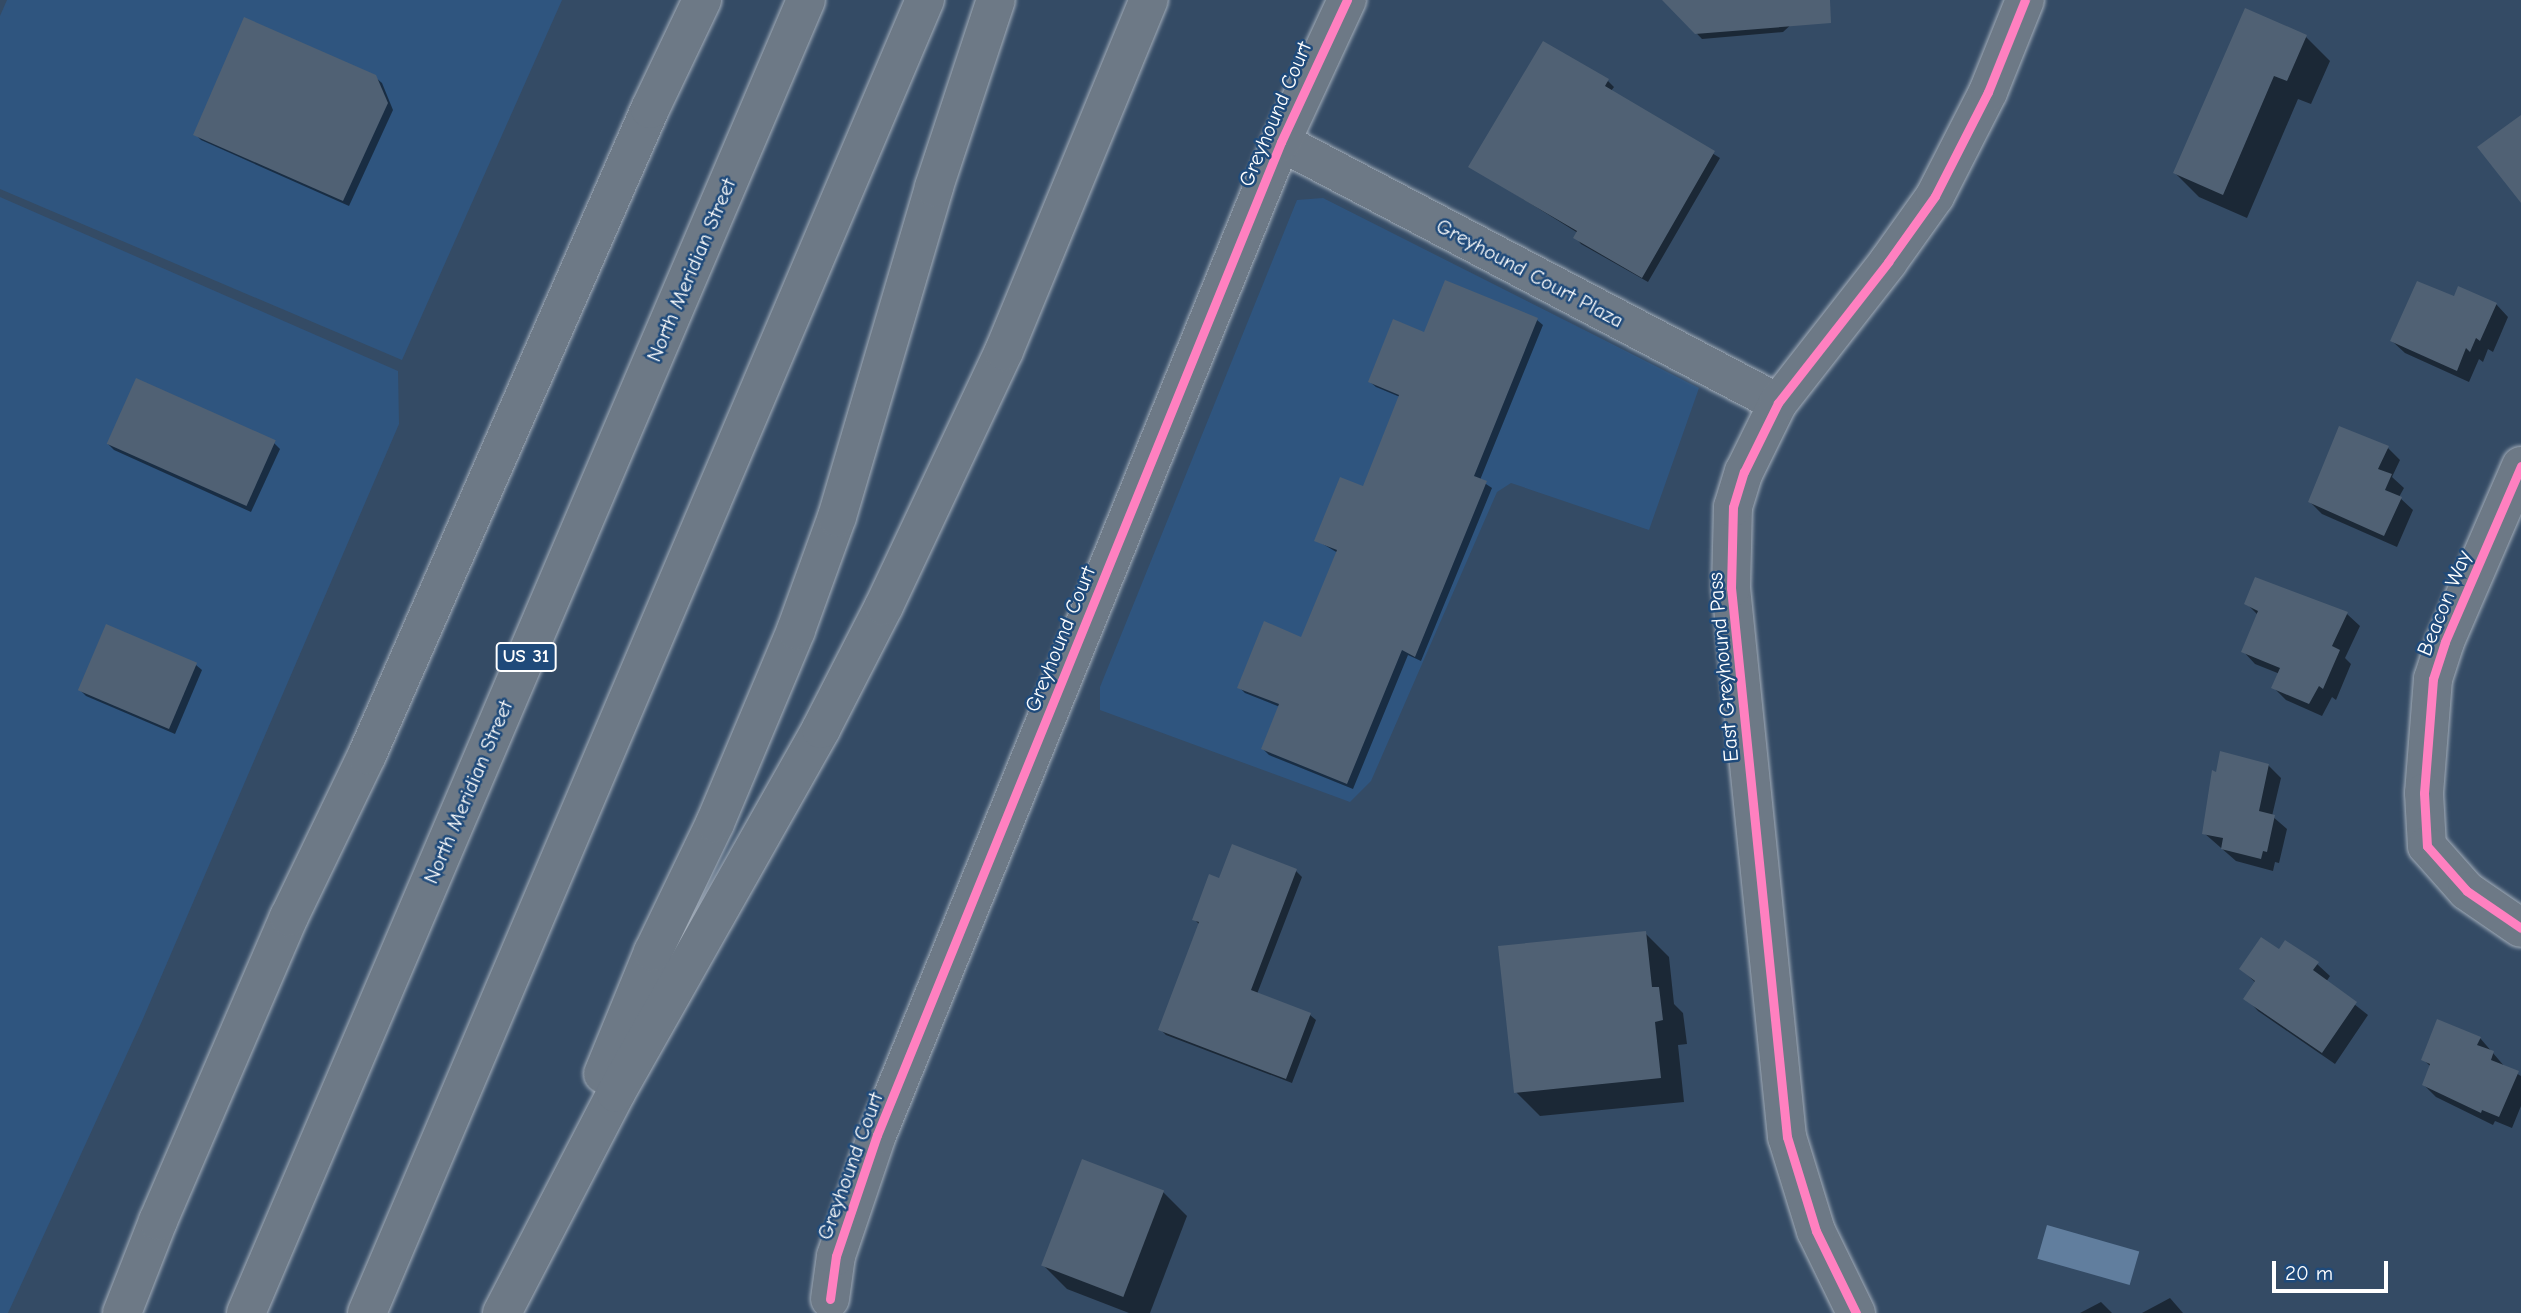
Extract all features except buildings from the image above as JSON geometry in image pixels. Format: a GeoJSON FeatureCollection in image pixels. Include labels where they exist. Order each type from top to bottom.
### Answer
{"type":"FeatureCollection","features":[{"type":"Feature","properties":{"kind":"main road"},"geometry":{"type":"LineString","coordinates":[[650,109],[690,0]]}},
{"type":"Feature","properties":{"kind":"main road"},"geometry":{"type":"LineString","coordinates":[[122,1313],[158,1221],[289,917],[367,755],[650,109],[702,0]]}},
{"type":"Feature","properties":{"kind":"main road","name":"North Meridian Street"},"geometry":{"type":"LineString","coordinates":[[246,1313],[806,0]]}},
{"type":"Feature","properties":{"kind":"main road"},"geometry":{"type":"LineString","coordinates":[[367,1313],[925,0]]}},
{"type":"Feature","properties":{"kind":"main road"},"geometry":{"type":"LineString","coordinates":[[522,1273],[653,952],[715,823],[796,630],[837,517],[934,187],[996,0]]}},
{"type":"Feature","properties":{"kind":"main road"},"geometry":{"type":"LineString","coordinates":[[502,1313],[616,1093],[794,778],[884,607],[1004,351],[1149,0]]}},
{"type":"Feature","properties":{"kind":"main road","name":"Greyhound Court"},"geometry":{"type":"LineString","coordinates":[[830,1299],[836,1256],[877,1135],[1281,142],[1346,0]]}},
{"type":"Feature","properties":{"kind":"main road","name":"East Greyhound Pass"},"geometry":{"type":"LineString","coordinates":[[1856,1313],[1816,1231],[1787,1137],[1731,588],[1733,507],[1744,472],[1778,403],[1888,262],[1935,196],[1988,92],[2025,0]]}},
{"type":"Feature","properties":{"kind":"main road","name":"Greyhound Court Plaza"},"geometry":{"type":"LineString","coordinates":[[1281,142],[1778,403]]}},
{"type":"Feature","properties":{"kind":"main road","name":"Beacon Way"},"geometry":{"type":"LineString","coordinates":[[2521,466],[2445,642],[2433,679],[2424,793],[2427,846],[2468,891],[2521,928]]}},
{"type":"Feature","properties":{"kind":"shaded area"},"geometry":{"type":"Polygon","coordinates":[[[7,0],[562,0],[402,360],[0,189],[0,16],[7,0]]]}},
{"type":"Feature","properties":{"kind":"shaded area"},"geometry":{"type":"Polygon","coordinates":[[[0,197],[398,371],[399,424],[142,1021],[8,1313],[0,1313],[0,197]]]}},
{"type":"Feature","properties":{"kind":"shaded area"},"geometry":{"type":"Polygon","coordinates":[[[1323,198],[1699,388],[1649,530],[1511,483],[1497,492],[1371,781],[1350,802],[1100,710],[1100,687],[1297,200],[1323,198]]]}},
{"type":"Feature","properties":{"kind":"shaded area"},"geometry":{"type":"Polygon","coordinates":[[[2047,1225],[2139,1251],[2130,1285],[2037,1259],[2047,1225]]]}},
{"type":"Feature","properties":{"kind":"cycle path"},"geometry":{"type":"LineString","coordinates":[[830,1299],[836,1256],[877,1135],[1281,142],[1347,0]]}},
{"type":"Feature","properties":{"kind":"cycle path"},"geometry":{"type":"LineString","coordinates":[[1856,1313],[1816,1231],[1787,1137],[1731,588],[1733,507],[1744,472],[1778,403],[1888,262],[1935,196],[1988,92],[2025,0]]}},
{"type":"Feature","properties":{"kind":"cycle path"},"geometry":{"type":"LineString","coordinates":[[2521,466],[2445,642],[2433,679],[2424,793],[2427,846],[2467,891],[2521,928]]}}]}
